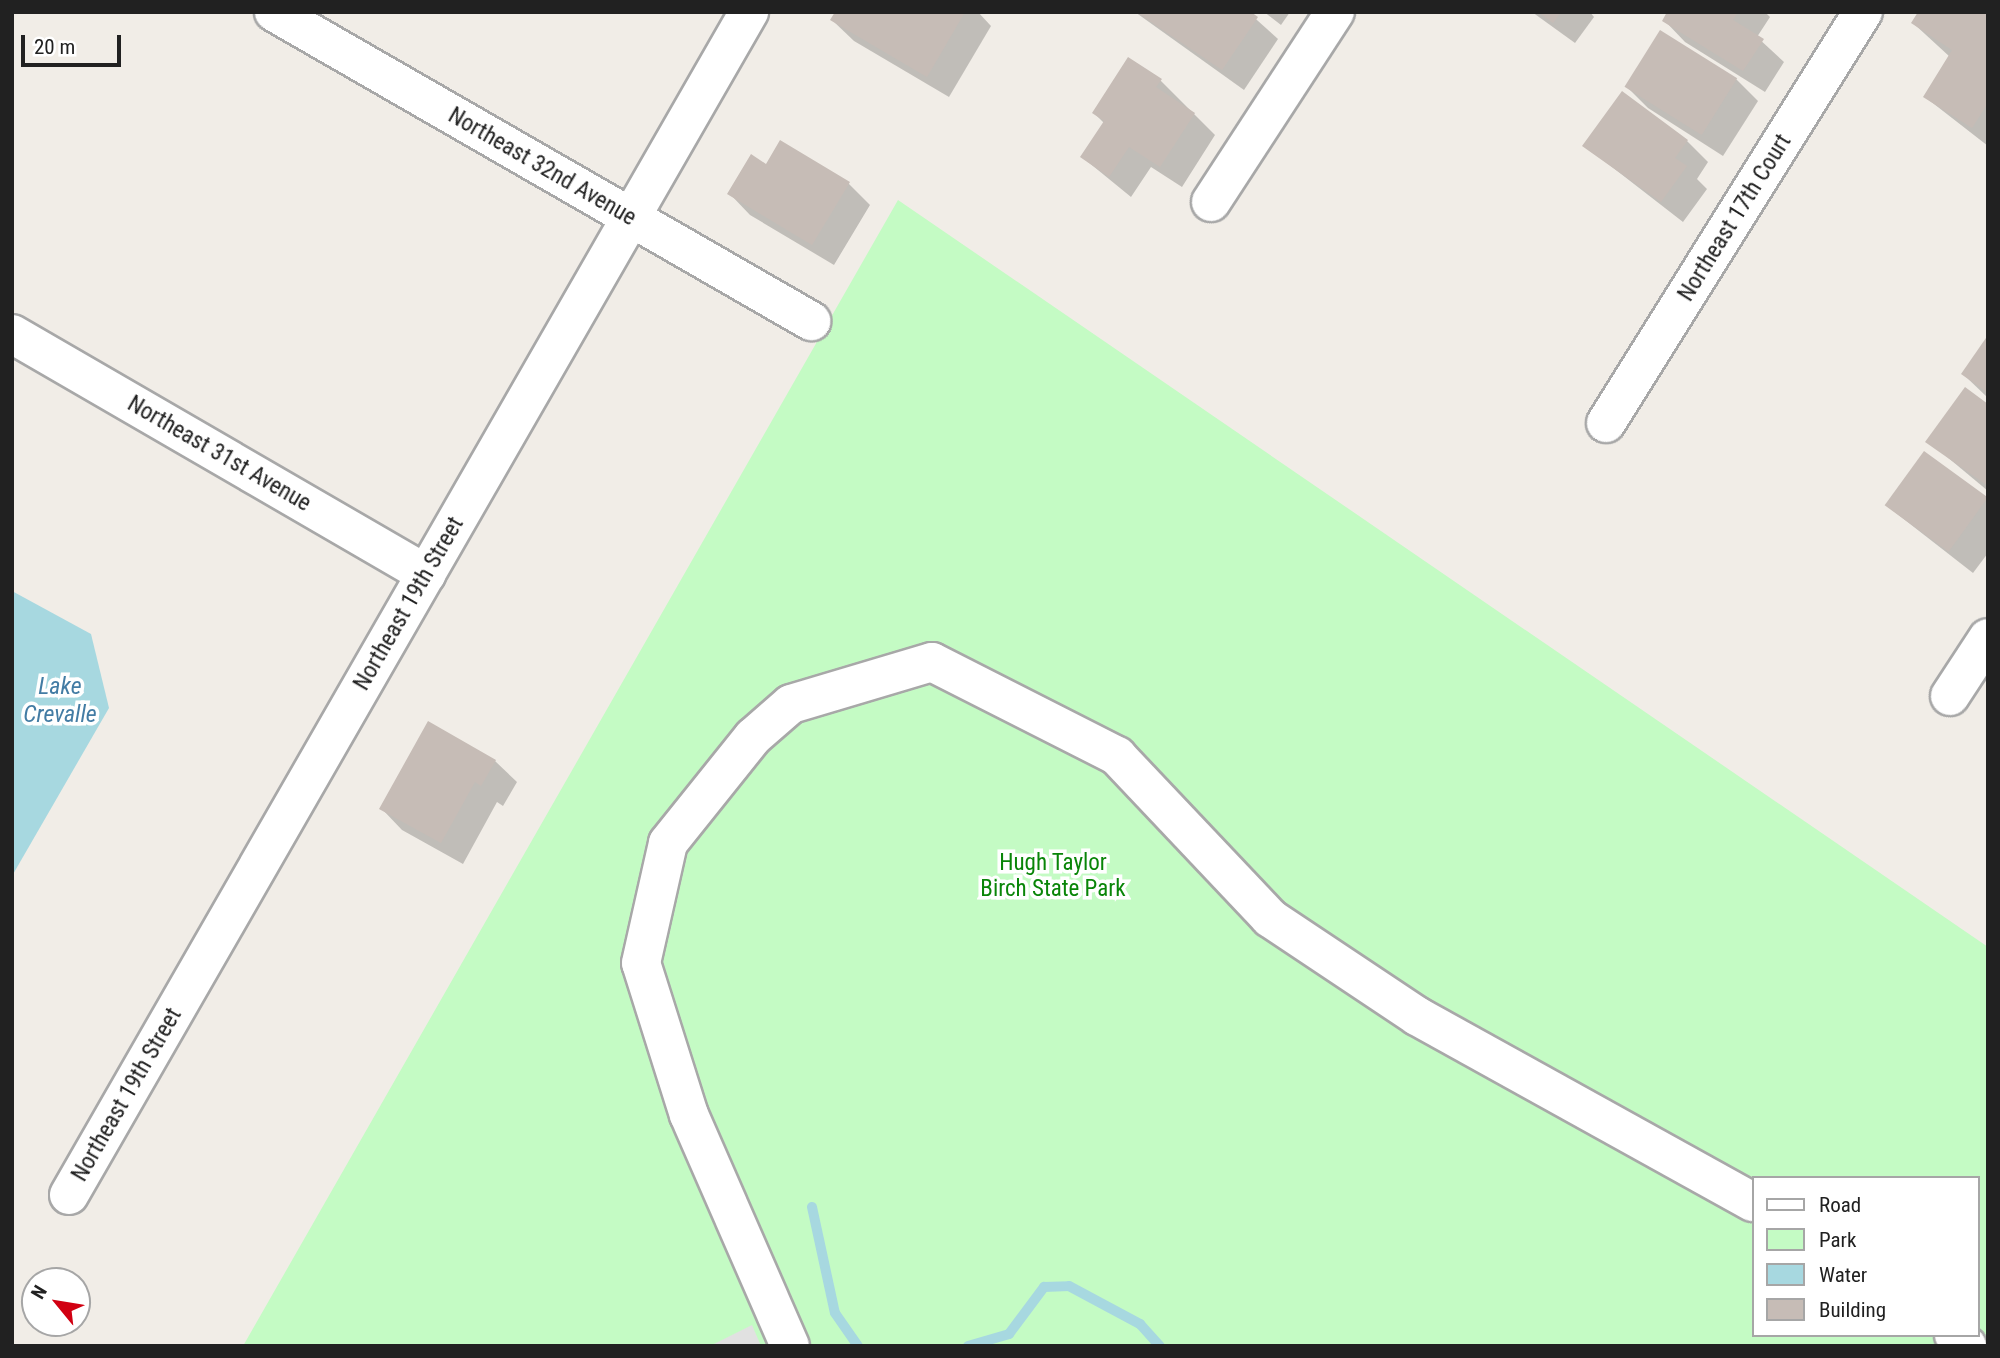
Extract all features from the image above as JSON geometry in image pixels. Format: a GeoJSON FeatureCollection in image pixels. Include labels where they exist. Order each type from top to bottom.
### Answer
{"type":"FeatureCollection","features":[{"type":"Feature","properties":{"kind":"street","name":"Northeast 32nd Avenue"},"geometry":{"type":"LineString","coordinates":[[274,12],[811,321]]}},
{"type":"Feature","properties":{"kind":"street","name":"Northeast 19th Street"},"geometry":{"type":"LineString","coordinates":[[69,1195],[750,12]]}},
{"type":"Feature","properties":{"kind":"street"},"geometry":{"type":"LineString","coordinates":[[1211,202],[1335,12]]}},
{"type":"Feature","properties":{"kind":"street","name":"Northeast 17th Court"},"geometry":{"type":"LineString","coordinates":[[1606,423],[1863,12]]}},
{"type":"Feature","properties":{"kind":"street","name":"Northeast 31st Avenue"},"geometry":{"type":"LineString","coordinates":[[12,334],[426,574]]}},
{"type":"Feature","properties":{"kind":"street"},"geometry":{"type":"LineString","coordinates":[[1951,696],[1988,638]]}},
{"type":"Feature","properties":{"kind":"street"},"geometry":{"type":"LineString","coordinates":[[778,1342],[689,1115],[641,963],[667,843],[753,737],[790,704],[932,662],[1117,757],[1270,918],[1417,1016],[1752,1201]]}},
{"type":"Feature","properties":{"kind":"green space","name":"Hugh Taylor Birch State Park"},"geometry":{"type":"Polygon","coordinates":[[[898,200],[1988,947],[1988,1346],[243,1346],[898,200]]]}},
{"type":"Feature","properties":{"kind":"shaded area"},"geometry":{"type":"Polygon","coordinates":[[[752,1325],[761,1346],[710,1346],[752,1325]]]}},
{"type":"Feature","properties":{"kind":"water","name":"Lake Crevalle"},"geometry":{"type":"Polygon","coordinates":[[[12,591],[91,634],[109,708],[12,876],[12,591]]]}},
{"type":"Feature","properties":{"kind":"building"},"geometry":{"type":"Polygon","coordinates":[[[835,12],[965,12],[927,77],[830,20],[835,12]]]}},
{"type":"Feature","properties":{"kind":"building"},"geometry":{"type":"Polygon","coordinates":[[[1136,12],[1251,12],[1258,17],[1222,70],[1136,12]]]}},
{"type":"Feature","properties":{"kind":"building"},"geometry":{"type":"Polygon","coordinates":[[[1538,12],[1561,12],[1553,23],[1538,12]]]}},
{"type":"Feature","properties":{"kind":"building"},"geometry":{"type":"Polygon","coordinates":[[[1667,12],[1738,12],[1733,20],[1764,39],[1743,71],[1662,21],[1667,12]]]}},
{"type":"Feature","properties":{"kind":"building"},"geometry":{"type":"Polygon","coordinates":[[[1918,12],[1988,12],[1988,103],[1972,128],[1923,97],[1952,50],[1911,23],[1918,12]]]}},
{"type":"Feature","properties":{"kind":"building"},"geometry":{"type":"Polygon","coordinates":[[[1660,30],[1737,78],[1702,135],[1624,87],[1660,30]]]}},
{"type":"Feature","properties":{"kind":"building"},"geometry":{"type":"Polygon","coordinates":[[[1128,57],[1162,79],[1156,87],[1195,113],[1160,167],[1129,147],[1109,177],[1080,157],[1104,121],[1092,113],[1128,57]]]}},
{"type":"Feature","properties":{"kind":"building"},"geometry":{"type":"Polygon","coordinates":[[[1622,91],[1688,140],[1675,158],[1687,166],[1661,202],[1582,146],[1622,91]]]}},
{"type":"Feature","properties":{"kind":"building"},"geometry":{"type":"Polygon","coordinates":[[[780,140],[850,182],[812,245],[727,194],[751,154],[766,164],[780,140]]]}},
{"type":"Feature","properties":{"kind":"building"},"geometry":{"type":"Polygon","coordinates":[[[1988,335],[1988,393],[1961,374],[1988,335]]]}},
{"type":"Feature","properties":{"kind":"building"},"geometry":{"type":"Polygon","coordinates":[[[1965,387],[1988,404],[1988,486],[1925,442],[1965,387]]]}},
{"type":"Feature","properties":{"kind":"building"},"geometry":{"type":"Polygon","coordinates":[[[1924,451],[1988,497],[1949,552],[1885,505],[1924,451]]]}},
{"type":"Feature","properties":{"kind":"building"},"geometry":{"type":"Polygon","coordinates":[[[428,721],[496,760],[481,786],[475,782],[441,843],[379,809],[428,721]]]}},
{"type":"Feature","properties":{"kind":"waterway"},"geometry":{"type":"LineString","coordinates":[[812,1207],[835,1313],[858,1346]]}},
{"type":"Feature","properties":{"kind":"waterway"},"geometry":{"type":"LineString","coordinates":[[968,1346],[1009,1334],[1044,1287],[1069,1286],[1140,1324],[1160,1346]]}}]}
